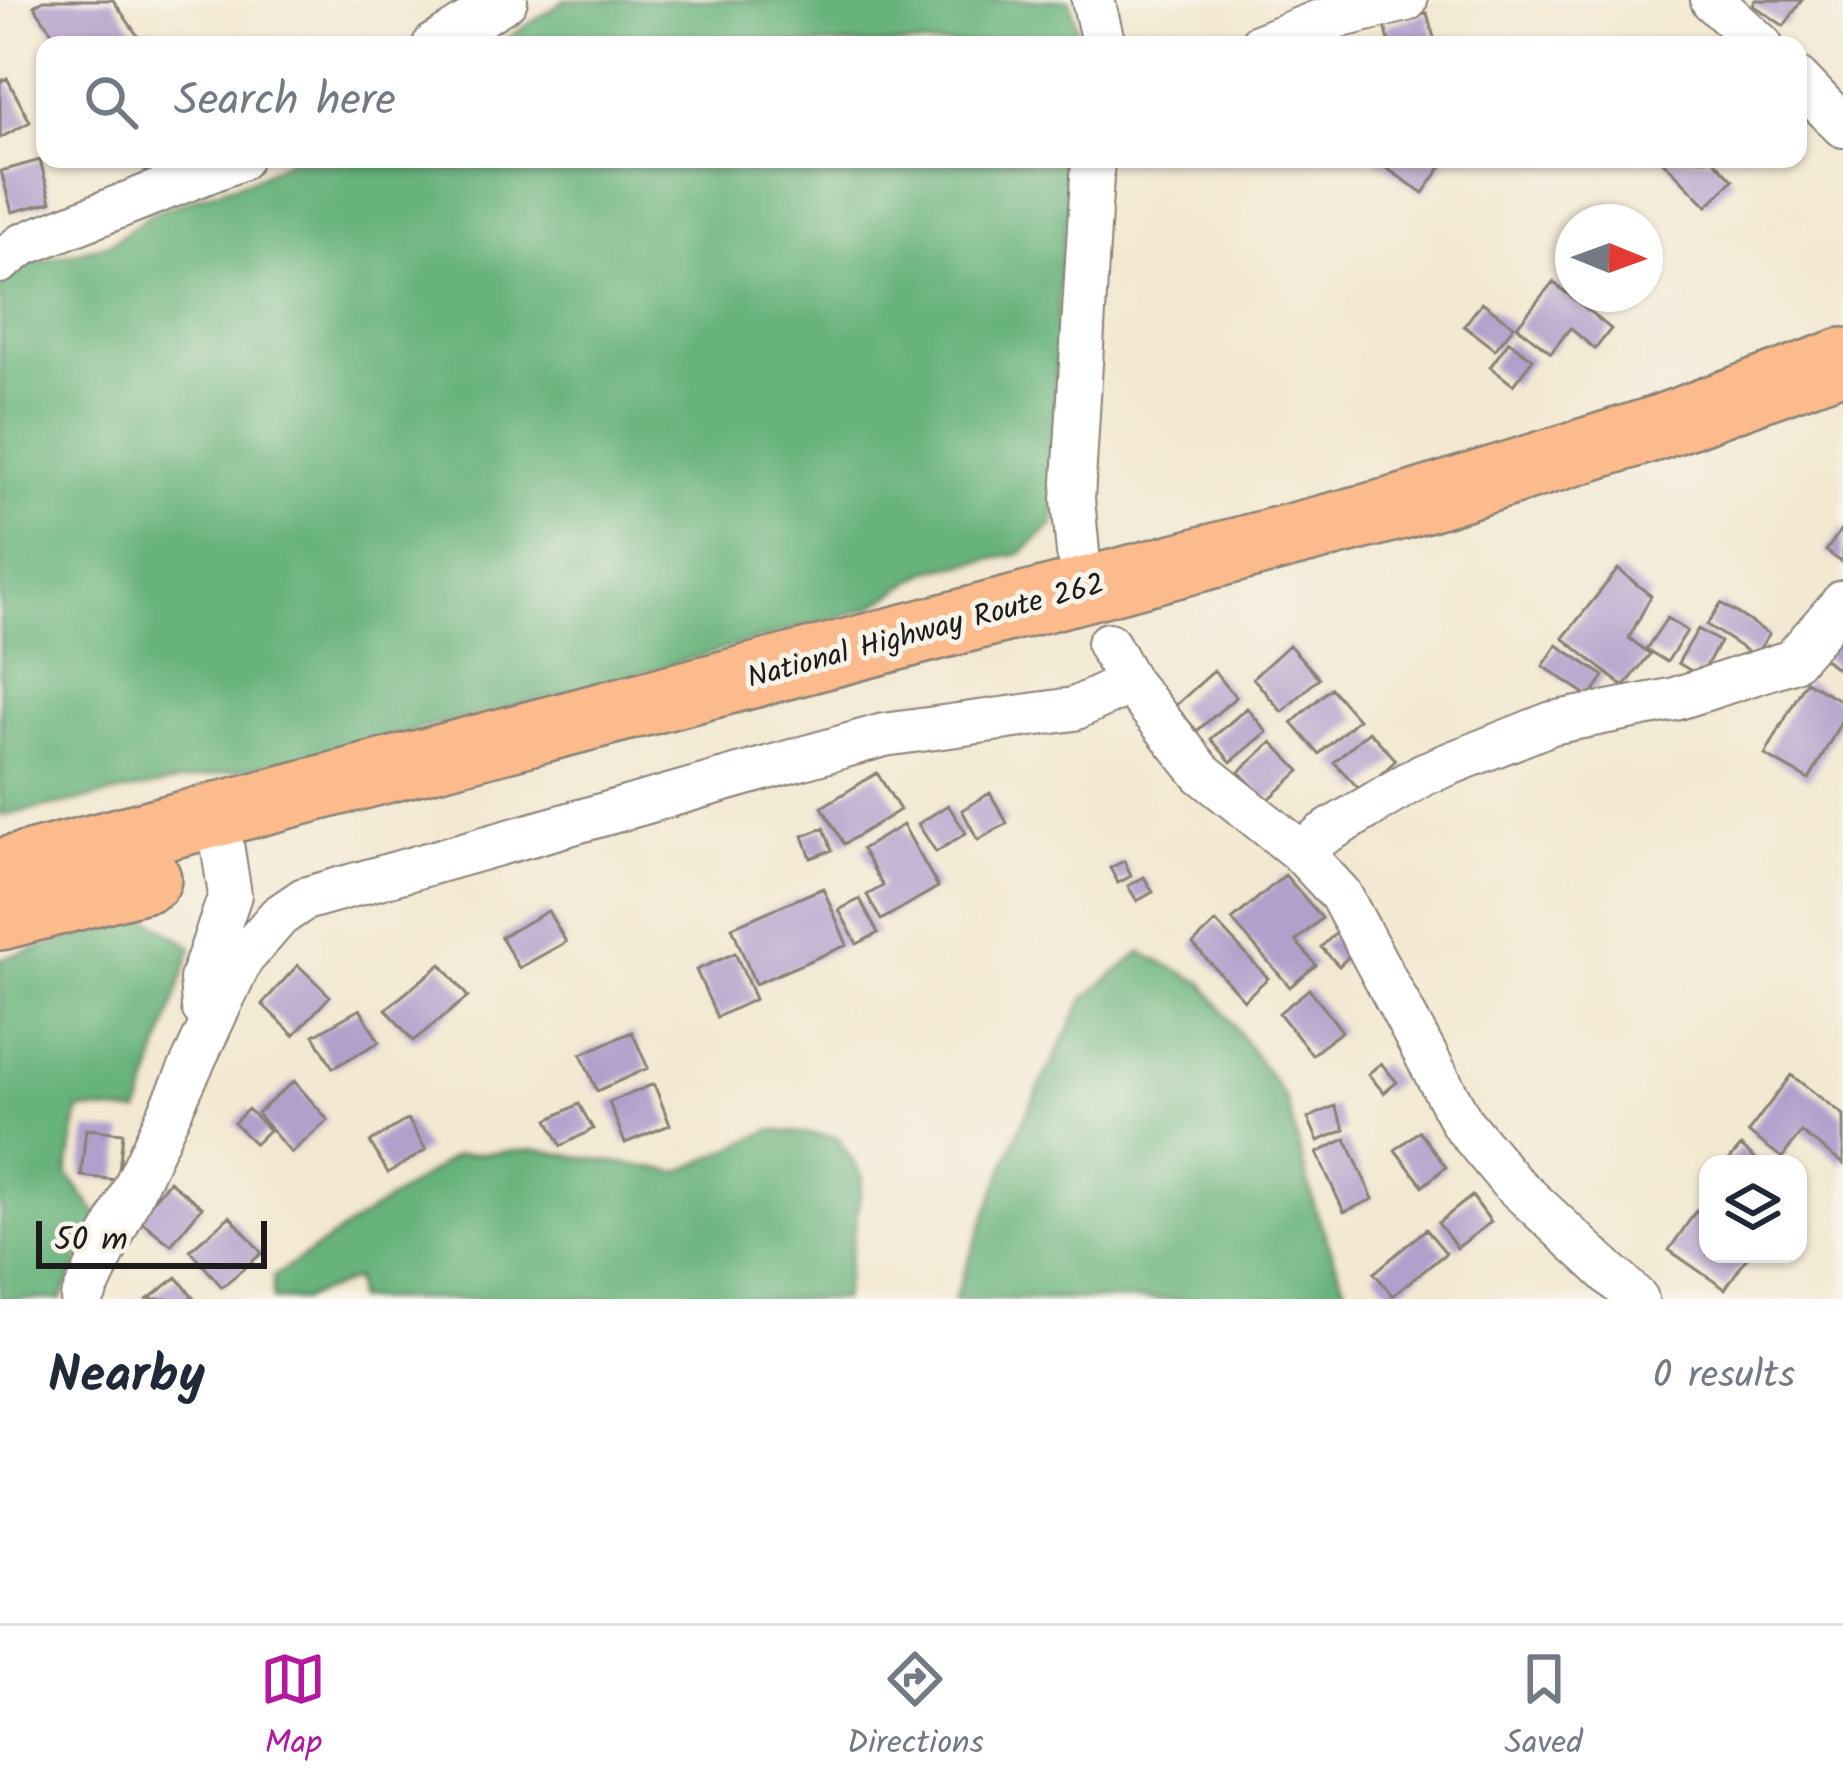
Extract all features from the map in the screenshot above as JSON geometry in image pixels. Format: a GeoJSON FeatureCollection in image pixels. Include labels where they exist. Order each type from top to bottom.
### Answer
{"type":"FeatureCollection","features":[{"type":"Feature","properties":{"kind":"highway","name":"National Highway Route 262"},"geometry":{"type":"LineString","coordinates":[[0,918],[221,838],[1402,507],[1658,428],[1843,360]]}},
{"type":"Feature","properties":{"kind":"highway","name":"National Highway Route 262"},"geometry":{"type":"LineString","coordinates":[[0,871],[221,838],[1406,547],[1672,469],[1843,406]]}},
{"type":"Feature","properties":{"kind":"street"},"geometry":{"type":"LineString","coordinates":[[448,36],[506,0]]}},
{"type":"Feature","properties":{"kind":"street"},"geometry":{"type":"LineString","coordinates":[[1093,0],[1102,36]]}},
{"type":"Feature","properties":{"kind":"street"},"geometry":{"type":"LineString","coordinates":[[1282,36],[1317,22],[1406,0]]}},
{"type":"Feature","properties":{"kind":"street"},"geometry":{"type":"LineString","coordinates":[[1712,0],[1751,36]]}},
{"type":"Feature","properties":{"kind":"street"},"geometry":{"type":"LineString","coordinates":[[1807,89],[1843,126]]}},
{"type":"Feature","properties":{"kind":"street"},"geometry":{"type":"LineString","coordinates":[[0,262],[22,245],[217,168]]}},
{"type":"Feature","properties":{"kind":"street"},"geometry":{"type":"LineString","coordinates":[[1078,553],[1073,499],[1093,168]]}},
{"type":"Feature","properties":{"kind":"street"},"geometry":{"type":"LineString","coordinates":[[1302,853],[1322,835],[1424,774],[1552,723],[1675,699],[1792,661],[1843,602]]}},
{"type":"Feature","properties":{"kind":"street"},"geometry":{"type":"LineString","coordinates":[[1108,644],[1130,683],[1202,772],[1302,853],[1340,894],[1373,948],[1415,1043],[1462,1123],[1510,1181],[1637,1299]]}},
{"type":"Feature","properties":{"kind":"street"},"geometry":{"type":"LineString","coordinates":[[82,1299],[241,960],[279,916],[304,899],[884,735],[1074,709],[1130,683]]}},
{"type":"Feature","properties":{"kind":"street"},"geometry":{"type":"LineString","coordinates":[[210,1018],[200,1003],[200,979],[230,895],[221,838]]}},
{"type":"Feature","properties":{"kind":"green space"},"geometry":{"type":"Polygon","coordinates":[[[566,0],[1070,0],[1080,36],[511,36],[566,0]]]}},
{"type":"Feature","properties":{"kind":"green space"},"geometry":{"type":"Polygon","coordinates":[[[275,168],[1076,168],[1059,294],[1054,524],[1020,554],[928,571],[870,608],[592,687],[311,756],[0,816],[0,281],[17,267],[110,244],[152,213],[275,168]]]}},
{"type":"Feature","properties":{"kind":"green space"},"geometry":{"type":"Polygon","coordinates":[[[146,917],[192,947],[139,1113],[79,1109],[67,1174],[99,1217],[61,1299],[0,1299],[0,959],[146,917]]]}},
{"type":"Feature","properties":{"kind":"green space"},"geometry":{"type":"Polygon","coordinates":[[[1141,952],[1203,983],[1286,1099],[1315,1208],[1350,1299],[954,1299],[1020,1126],[1084,999],[1141,952]]]}},
{"type":"Feature","properties":{"kind":"green space"},"geometry":{"type":"Polygon","coordinates":[[[771,1130],[837,1137],[863,1177],[843,1299],[356,1299],[355,1279],[303,1299],[273,1299],[273,1277],[456,1155],[536,1150],[679,1172],[771,1130]]]}},
{"type":"Feature","properties":{"kind":"building"},"geometry":{"type":"Polygon","coordinates":[[[43,0],[113,0],[138,36],[55,36],[34,6],[43,0]]]}},
{"type":"Feature","properties":{"kind":"building"},"geometry":{"type":"Polygon","coordinates":[[[1756,0],[1802,0],[1784,26],[1753,5],[1756,0]]]}},
{"type":"Feature","properties":{"kind":"building"},"geometry":{"type":"Polygon","coordinates":[[[1427,13],[1433,36],[1388,36],[1385,26],[1427,13]]]}},
{"type":"Feature","properties":{"kind":"building"},"geometry":{"type":"Polygon","coordinates":[[[7,78],[30,122],[0,138],[0,82],[7,78]]]}},
{"type":"Feature","properties":{"kind":"building"},"geometry":{"type":"Polygon","coordinates":[[[36,161],[51,202],[12,212],[1,171],[36,161]]]}},
{"type":"Feature","properties":{"kind":"building"},"geometry":{"type":"Polygon","coordinates":[[[144,168],[178,168],[149,180],[144,168]]]}},
{"type":"Feature","properties":{"kind":"building"},"geometry":{"type":"Polygon","coordinates":[[[1386,168],[1441,168],[1423,193],[1386,168]]]}},
{"type":"Feature","properties":{"kind":"building"},"geometry":{"type":"Polygon","coordinates":[[[1670,168],[1722,168],[1733,180],[1707,206],[1670,168]]]}},
{"type":"Feature","properties":{"kind":"building"},"geometry":{"type":"Polygon","coordinates":[[[1553,282],[1555,312],[1590,312],[1611,329],[1595,349],[1570,328],[1551,353],[1517,326],[1553,282]]]}},
{"type":"Feature","properties":{"kind":"building"},"geometry":{"type":"Polygon","coordinates":[[[1482,302],[1514,326],[1495,350],[1464,326],[1482,302]]]}},
{"type":"Feature","properties":{"kind":"building"},"geometry":{"type":"Polygon","coordinates":[[[1509,341],[1533,359],[1513,385],[1490,367],[1509,341]]]}},
{"type":"Feature","properties":{"kind":"building"},"geometry":{"type":"Polygon","coordinates":[[[1843,527],[1843,563],[1826,551],[1843,527]]]}},
{"type":"Feature","properties":{"kind":"building"},"geometry":{"type":"Polygon","coordinates":[[[1618,569],[1651,596],[1629,638],[1650,654],[1624,687],[1563,638],[1618,569]]]}},
{"type":"Feature","properties":{"kind":"building"},"geometry":{"type":"Polygon","coordinates":[[[1721,603],[1769,634],[1755,656],[1707,625],[1721,603]]]}},
{"type":"Feature","properties":{"kind":"building"},"geometry":{"type":"Polygon","coordinates":[[[1667,618],[1687,631],[1667,662],[1646,649],[1667,618]]]}},
{"type":"Feature","properties":{"kind":"building"},"geometry":{"type":"Polygon","coordinates":[[[1698,629],[1720,642],[1700,676],[1678,663],[1698,629]]]}},
{"type":"Feature","properties":{"kind":"building"},"geometry":{"type":"Polygon","coordinates":[[[1843,629],[1843,674],[1821,656],[1843,629]]]}},
{"type":"Feature","properties":{"kind":"building"},"geometry":{"type":"Polygon","coordinates":[[[1289,645],[1319,678],[1282,712],[1253,678],[1289,645]]]}},
{"type":"Feature","properties":{"kind":"building"},"geometry":{"type":"Polygon","coordinates":[[[1557,645],[1604,676],[1590,697],[1543,666],[1557,645]]]}},
{"type":"Feature","properties":{"kind":"building"},"geometry":{"type":"Polygon","coordinates":[[[1214,671],[1236,697],[1197,731],[1175,706],[1214,671]]]}},
{"type":"Feature","properties":{"kind":"building"},"geometry":{"type":"Polygon","coordinates":[[[1806,681],[1843,702],[1843,718],[1809,780],[1765,755],[1806,681]]]}},
{"type":"Feature","properties":{"kind":"building"},"geometry":{"type":"Polygon","coordinates":[[[1331,688],[1358,719],[1319,754],[1292,723],[1331,688]]]}},
{"type":"Feature","properties":{"kind":"building"},"geometry":{"type":"Polygon","coordinates":[[[1247,708],[1267,732],[1231,762],[1211,739],[1247,708]]]}},
{"type":"Feature","properties":{"kind":"building"},"geometry":{"type":"Polygon","coordinates":[[[1369,731],[1396,760],[1362,792],[1334,762],[1369,731]]]}},
{"type":"Feature","properties":{"kind":"building"},"geometry":{"type":"Polygon","coordinates":[[[1272,742],[1300,771],[1267,801],[1239,772],[1272,742]]]}},
{"type":"Feature","properties":{"kind":"building"},"geometry":{"type":"Polygon","coordinates":[[[877,773],[900,810],[844,844],[822,807],[877,773]]]}},
{"type":"Feature","properties":{"kind":"building"},"geometry":{"type":"Polygon","coordinates":[[[990,793],[1007,823],[978,840],[962,810],[990,793]]]}},
{"type":"Feature","properties":{"kind":"building"},"geometry":{"type":"Polygon","coordinates":[[[948,805],[966,833],[936,852],[918,824],[948,805]]]}},
{"type":"Feature","properties":{"kind":"building"},"geometry":{"type":"Polygon","coordinates":[[[903,825],[938,887],[881,920],[867,895],[883,886],[862,849],[903,825]]]}},
{"type":"Feature","properties":{"kind":"building"},"geometry":{"type":"Polygon","coordinates":[[[824,828],[832,850],[811,858],[803,836],[824,828]]]}},
{"type":"Feature","properties":{"kind":"building"},"geometry":{"type":"Polygon","coordinates":[[[1124,861],[1131,876],[1118,883],[1110,868],[1124,861]]]}},
{"type":"Feature","properties":{"kind":"building"},"geometry":{"type":"Polygon","coordinates":[[[1285,875],[1322,918],[1296,941],[1316,965],[1290,987],[1232,920],[1285,875]]]}},
{"type":"Feature","properties":{"kind":"building"},"geometry":{"type":"Polygon","coordinates":[[[1144,877],[1153,892],[1137,901],[1128,886],[1144,877]]]}},
{"type":"Feature","properties":{"kind":"building"},"geometry":{"type":"Polygon","coordinates":[[[823,888],[847,945],[755,984],[732,927],[823,888]]]}},
{"type":"Feature","properties":{"kind":"building"},"geometry":{"type":"Polygon","coordinates":[[[860,899],[878,933],[857,944],[839,910],[860,899]]]}},
{"type":"Feature","properties":{"kind":"building"},"geometry":{"type":"Polygon","coordinates":[[[548,911],[566,942],[519,968],[501,937],[548,911]]]}},
{"type":"Feature","properties":{"kind":"building"},"geometry":{"type":"Polygon","coordinates":[[[1216,922],[1268,978],[1244,1000],[1193,944],[1216,922]]]}},
{"type":"Feature","properties":{"kind":"building"},"geometry":{"type":"Polygon","coordinates":[[[1337,932],[1355,950],[1339,966],[1321,947],[1337,932]]]}},
{"type":"Feature","properties":{"kind":"building"},"geometry":{"type":"Polygon","coordinates":[[[735,953],[755,999],[717,1017],[696,970],[735,953]]]}},
{"type":"Feature","properties":{"kind":"building"},"geometry":{"type":"Polygon","coordinates":[[[441,964],[468,997],[413,1041],[386,1009],[441,964]]]}},
{"type":"Feature","properties":{"kind":"building"},"geometry":{"type":"Polygon","coordinates":[[[298,965],[330,996],[294,1035],[262,1004],[298,965]]]}},
{"type":"Feature","properties":{"kind":"building"},"geometry":{"type":"Polygon","coordinates":[[[1309,989],[1342,1031],[1312,1055],[1279,1013],[1309,989]]]}},
{"type":"Feature","properties":{"kind":"building"},"geometry":{"type":"Polygon","coordinates":[[[360,1009],[379,1042],[333,1068],[314,1035],[360,1009]]]}},
{"type":"Feature","properties":{"kind":"building"},"geometry":{"type":"Polygon","coordinates":[[[632,1032],[648,1068],[597,1091],[581,1054],[632,1032]]]}},
{"type":"Feature","properties":{"kind":"building"},"geometry":{"type":"Polygon","coordinates":[[[1381,1063],[1397,1082],[1384,1093],[1368,1074],[1381,1063]]]}},
{"type":"Feature","properties":{"kind":"building"},"geometry":{"type":"Polygon","coordinates":[[[1791,1075],[1843,1115],[1843,1164],[1801,1132],[1784,1155],[1778,1155],[1748,1132],[1791,1075]]]}},
{"type":"Feature","properties":{"kind":"building"},"geometry":{"type":"Polygon","coordinates":[[[294,1081],[328,1120],[291,1153],[257,1113],[294,1081]]]}},
{"type":"Feature","properties":{"kind":"building"},"geometry":{"type":"Polygon","coordinates":[[[654,1084],[670,1125],[625,1143],[609,1102],[654,1084]]]}},
{"type":"Feature","properties":{"kind":"building"},"geometry":{"type":"Polygon","coordinates":[[[579,1104],[593,1129],[561,1146],[548,1120],[579,1104]]]}},
{"type":"Feature","properties":{"kind":"building"},"geometry":{"type":"Polygon","coordinates":[[[1335,1106],[1345,1130],[1318,1141],[1308,1118],[1335,1106]]]}},
{"type":"Feature","properties":{"kind":"building"},"geometry":{"type":"Polygon","coordinates":[[[248,1109],[269,1130],[255,1144],[234,1123],[248,1109]]]}},
{"type":"Feature","properties":{"kind":"building"},"geometry":{"type":"Polygon","coordinates":[[[408,1119],[426,1150],[388,1173],[370,1142],[408,1119]]]}},
{"type":"Feature","properties":{"kind":"building"},"geometry":{"type":"Polygon","coordinates":[[[86,1129],[123,1133],[118,1180],[81,1176],[86,1129]]]}},
{"type":"Feature","properties":{"kind":"building"},"geometry":{"type":"Polygon","coordinates":[[[1419,1131],[1446,1167],[1423,1186],[1395,1150],[1419,1131]]]}},
{"type":"Feature","properties":{"kind":"building"},"geometry":{"type":"Polygon","coordinates":[[[1346,1139],[1373,1199],[1344,1212],[1317,1153],[1346,1139]]]}},
{"type":"Feature","properties":{"kind":"building"},"geometry":{"type":"Polygon","coordinates":[[[169,1181],[202,1207],[171,1245],[138,1219],[169,1181]]]}},
{"type":"Feature","properties":{"kind":"building"},"geometry":{"type":"Polygon","coordinates":[[[1472,1196],[1491,1222],[1457,1248],[1438,1223],[1472,1196]]]}},
{"type":"Feature","properties":{"kind":"building"},"geometry":{"type":"Polygon","coordinates":[[[1696,1211],[1699,1263],[1743,1263],[1725,1289],[1669,1250],[1696,1211]]]}},
{"type":"Feature","properties":{"kind":"building"},"geometry":{"type":"Polygon","coordinates":[[[230,1216],[262,1253],[222,1287],[190,1250],[230,1216]]]}},
{"type":"Feature","properties":{"kind":"building"},"geometry":{"type":"Polygon","coordinates":[[[1426,1229],[1446,1253],[1393,1296],[1374,1273],[1426,1229]]]}},
{"type":"Feature","properties":{"kind":"building"},"geometry":{"type":"Polygon","coordinates":[[[177,1277],[194,1299],[148,1299],[177,1277]]]}}]}
